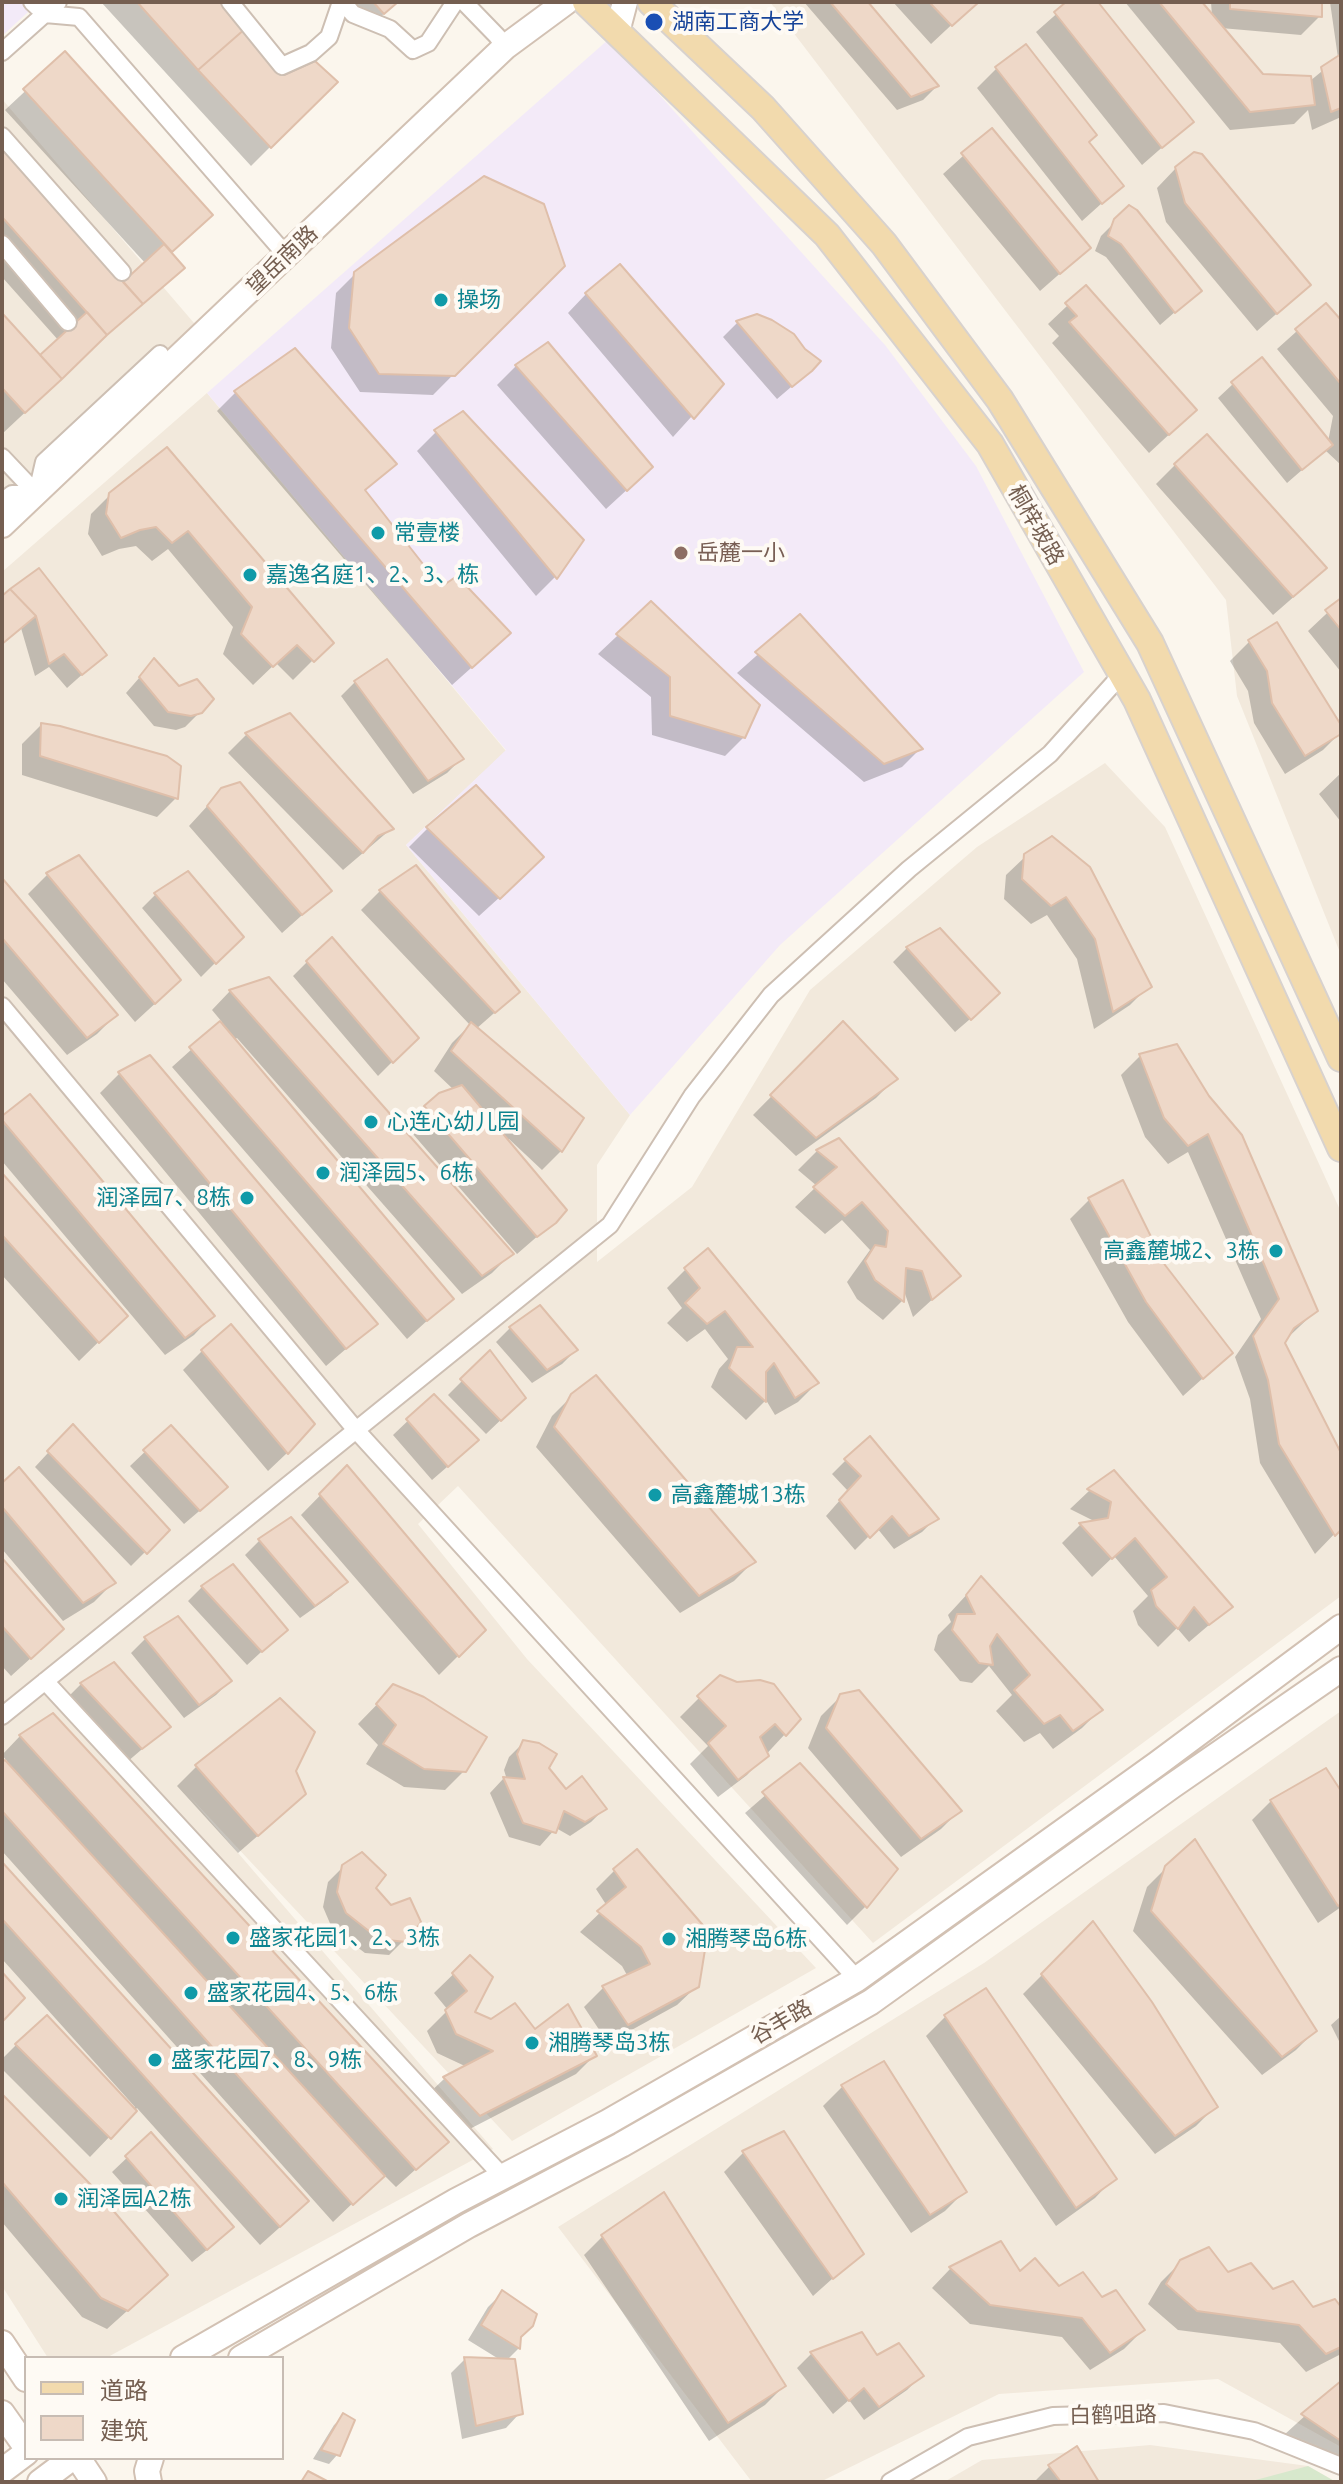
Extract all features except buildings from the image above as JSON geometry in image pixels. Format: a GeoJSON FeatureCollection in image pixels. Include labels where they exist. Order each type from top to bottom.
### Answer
{"type":"FeatureCollection","features":[{"type":"Feature","properties":{"kind":"main road","name":"桐梓坡路"},"geometry":{"type":"LineString","coordinates":[[586,2],[827,235],[990,444],[1137,700],[1341,1148]]}},
{"type":"Feature","properties":{"kind":"main road","name":"桐梓坡路"},"geometry":{"type":"LineString","coordinates":[[651,2],[763,108],[884,244],[1000,400],[1150,643],[1341,1058]]}},
{"type":"Feature","properties":{"kind":"street"},"geometry":{"type":"LineString","coordinates":[[32,2],[45,14],[79,17],[286,255]]}},
{"type":"Feature","properties":{"kind":"street"},"geometry":{"type":"LineString","coordinates":[[2,52],[58,2]]}},
{"type":"Feature","properties":{"kind":"street"},"geometry":{"type":"LineString","coordinates":[[230,2],[282,66],[311,53],[329,37],[342,2],[353,14],[390,29],[413,50],[428,43],[455,2]]}},
{"type":"Feature","properties":{"kind":"street"},"geometry":{"type":"LineString","coordinates":[[464,2],[505,47]]}},
{"type":"Feature","properties":{"kind":"street","name":"望岳南路"},"geometry":{"type":"LineString","coordinates":[[2,525],[505,47],[566,2]]}},
{"type":"Feature","properties":{"kind":"street"},"geometry":{"type":"LineString","coordinates":[[617,32],[625,2]]}},
{"type":"Feature","properties":{"kind":"street"},"geometry":{"type":"LineString","coordinates":[[2,136],[122,272]]}},
{"type":"Feature","properties":{"kind":"street"},"geometry":{"type":"LineString","coordinates":[[2,244],[68,322]]}},
{"type":"Feature","properties":{"kind":"street"},"geometry":{"type":"LineString","coordinates":[[37,494],[44,462],[160,354]]}},
{"type":"Feature","properties":{"kind":"street"},"geometry":{"type":"LineString","coordinates":[[2,457],[37,494]]}},
{"type":"Feature","properties":{"kind":"street"},"geometry":{"type":"LineString","coordinates":[[2,502],[12,494],[37,494]]}},
{"type":"Feature","properties":{"kind":"street"},"geometry":{"type":"LineString","coordinates":[[2,1716],[610,1225],[692,1096],[771,995],[909,869],[1050,754],[1122,674]]}},
{"type":"Feature","properties":{"kind":"street"},"geometry":{"type":"LineString","coordinates":[[2,1006],[356,1430],[857,1979]]}},
{"type":"Feature","properties":{"kind":"street","name":"谷丰路"},"geometry":{"type":"LineString","coordinates":[[187,2356],[503,2177],[608,2122],[857,1979],[1157,1764],[1341,1627]]}},
{"type":"Feature","properties":{"kind":"street","name":"谷丰路"},"geometry":{"type":"LineString","coordinates":[[244,2356],[469,2225],[621,2145],[871,2002],[1341,1669]]}},
{"type":"Feature","properties":{"kind":"street"},"geometry":{"type":"LineString","coordinates":[[45,1681],[503,2177]]}},
{"type":"Feature","properties":{"kind":"street"},"geometry":{"type":"LineString","coordinates":[[2,2343],[24,2376]]}},
{"type":"Feature","properties":{"kind":"street"},"geometry":{"type":"LineString","coordinates":[[2,2413],[24,2447]]}},
{"type":"Feature","properties":{"kind":"street","name":"白鹤咀路"},"geometry":{"type":"LineString","coordinates":[[890,2482],[968,2437],[1053,2416],[1164,2413],[1254,2431],[1341,2466]]}},
{"type":"Feature","properties":{"kind":"street"},"geometry":{"type":"LineString","coordinates":[[2,2471],[24,2452]]}},
{"type":"Feature","properties":{"kind":"street"},"geometry":{"type":"LineString","coordinates":[[43,2475],[69,2460]]}},
{"type":"Feature","properties":{"kind":"street"},"geometry":{"type":"LineString","coordinates":[[79,2460],[94,2482]]}},
{"type":"Feature","properties":{"kind":"street"},"geometry":{"type":"LineString","coordinates":[[149,2482],[147,2471],[150,2460]]}},
{"type":"Feature","properties":{"kind":"shaded area"},"geometry":{"type":"Polygon","coordinates":[[[2,2],[39,2],[2,36],[2,2]]]}},
{"type":"Feature","properties":{"kind":"shaded area"},"geometry":{"type":"Polygon","coordinates":[[[770,2],[1341,2],[1341,955],[1237,696],[1226,600],[770,2]]]}},
{"type":"Feature","properties":{"kind":"shaded area","name":"岳麓一小"},"geometry":{"type":"Polygon","coordinates":[[[609,39],[885,345],[976,466],[1084,672],[780,945],[630,1115],[406,845],[506,750],[207,393],[609,39]]]}},
{"type":"Feature","properties":{"kind":"shaded area"},"geometry":{"type":"Polygon","coordinates":[[[2,99],[200,330],[2,504],[2,99]]]}},
{"type":"Feature","properties":{"kind":"shaded area"},"geometry":{"type":"Polygon","coordinates":[[[207,393],[506,751],[406,845],[630,1115],[597,1165],[597,1262],[692,1187],[810,990],[977,847],[1105,763],[1165,827],[1341,1212],[1341,1596],[873,1943],[458,1486],[418,1524],[527,1659],[816,1968],[512,2141],[189,1796],[493,2149],[110,2356],[47,2356],[2,2286],[2,572],[207,393]]]}},
{"type":"Feature","properties":{"kind":"shaded area"},"geometry":{"type":"Polygon","coordinates":[[[1341,1711],[1341,2447],[1218,2379],[999,2394],[820,2482],[752,2482],[558,2227],[984,1963],[1341,1711]]]}},
{"type":"Feature","properties":{"kind":"shaded area"},"geometry":{"type":"Polygon","coordinates":[[[1150,2445],[1308,2466],[1336,2482],[944,2482],[982,2460],[1150,2445]]]}},
{"type":"Feature","properties":{"kind":"green space"},"geometry":{"type":"Polygon","coordinates":[[[1308,2466],[1336,2482],[1251,2482],[1252,2481],[1308,2466]]]}},
{"type":"Feature","properties":{"kind":"place","name":"湖南工商大学"},"geometry":{"type":"Point","coordinates":[654,22]}},
{"type":"Feature","properties":{"kind":"place","name":"操场"},"geometry":{"type":"Point","coordinates":[441,300]}},
{"type":"Feature","properties":{"kind":"place","name":"常壹楼"},"geometry":{"type":"Point","coordinates":[378,533]}},
{"type":"Feature","properties":{"kind":"place","name":"岳麓一小"},"geometry":{"type":"Point","coordinates":[681,553]}},
{"type":"Feature","properties":{"kind":"place","name":"嘉逸名庭1、2、3、栋"},"geometry":{"type":"Point","coordinates":[250,575]}},
{"type":"Feature","properties":{"kind":"place","name":"心连心幼儿园"},"geometry":{"type":"Point","coordinates":[371,1122]}},
{"type":"Feature","properties":{"kind":"place","name":"润泽园5、6栋"},"geometry":{"type":"Point","coordinates":[323,1173]}},
{"type":"Feature","properties":{"kind":"place","name":"润泽园7、8栋"},"geometry":{"type":"Point","coordinates":[247,1198]}},
{"type":"Feature","properties":{"kind":"place","name":"高鑫麓城2、3栋"},"geometry":{"type":"Point","coordinates":[1276,1251]}},
{"type":"Feature","properties":{"kind":"place","name":"高鑫麓城13栋"},"geometry":{"type":"Point","coordinates":[655,1495]}},
{"type":"Feature","properties":{"kind":"place","name":"盛家花园1、2、3栋"},"geometry":{"type":"Point","coordinates":[233,1938]}},
{"type":"Feature","properties":{"kind":"place","name":"湘腾琴岛6栋"},"geometry":{"type":"Point","coordinates":[669,1939]}},
{"type":"Feature","properties":{"kind":"place","name":"盛家花园4、5、6栋"},"geometry":{"type":"Point","coordinates":[191,1993]}},
{"type":"Feature","properties":{"kind":"place","name":"湘腾琴岛3栋"},"geometry":{"type":"Point","coordinates":[532,2043]}},
{"type":"Feature","properties":{"kind":"place","name":"盛家花园7、8、9栋"},"geometry":{"type":"Point","coordinates":[155,2060]}},
{"type":"Feature","properties":{"kind":"place","name":"润泽园A2栋"},"geometry":{"type":"Point","coordinates":[61,2199]}}]}
